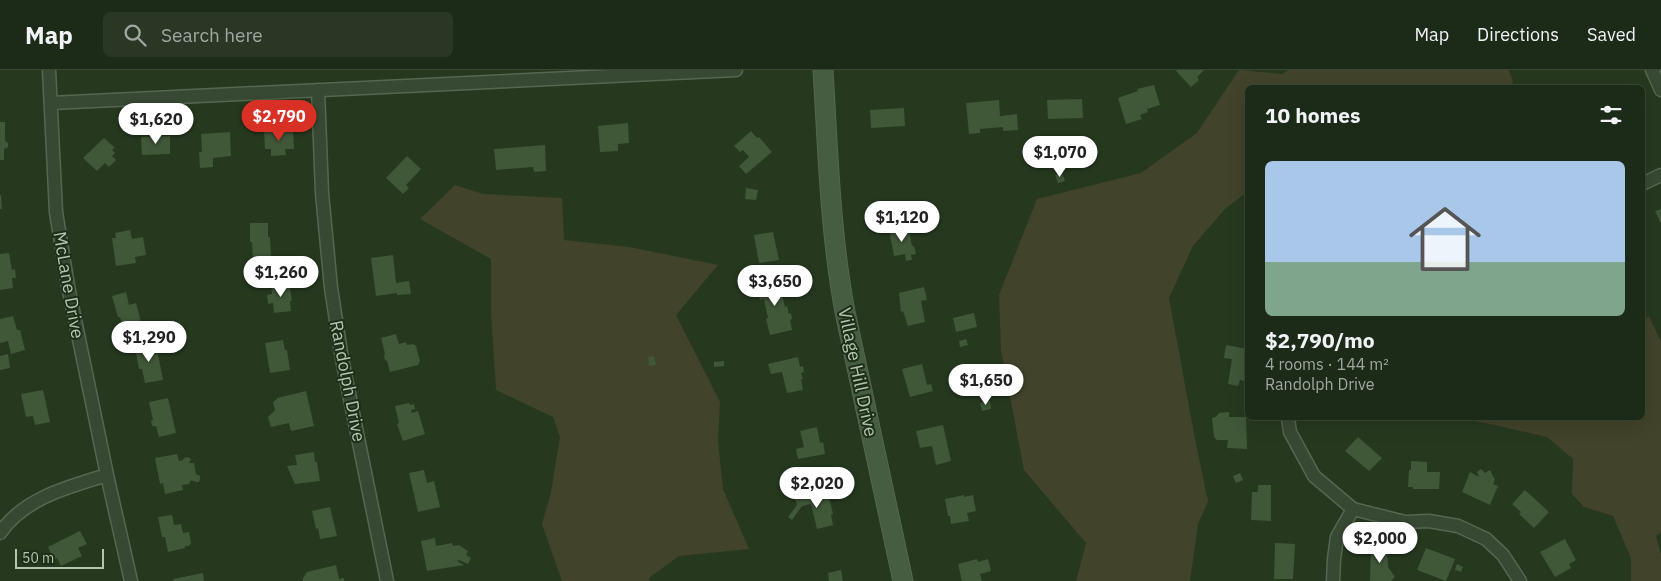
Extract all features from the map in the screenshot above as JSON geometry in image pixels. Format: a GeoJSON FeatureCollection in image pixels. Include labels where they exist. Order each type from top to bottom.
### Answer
{"type":"FeatureCollection","features":[{"type":"Feature","properties":{"kind":"street","name":"McLane Drive"},"geometry":{"type":"LineString","coordinates":[[49,70],[56,212],[68,286],[131,581]]}},
{"type":"Feature","properties":{"kind":"street"},"geometry":{"type":"LineString","coordinates":[[51,103],[736,70]]}},
{"type":"Feature","properties":{"kind":"street","name":"Village Hill Drive"},"geometry":{"type":"LineString","coordinates":[[823,70],[832,223],[837,270],[903,581]]}},
{"type":"Feature","properties":{"kind":"street"},"geometry":{"type":"LineString","coordinates":[[1652,70],[1661,90]]}},
{"type":"Feature","properties":{"kind":"street","name":"Randolph Drive"},"geometry":{"type":"LineString","coordinates":[[318,90],[322,193],[331,288],[342,360],[387,581]]}},
{"type":"Feature","properties":{"kind":"street"},"geometry":{"type":"LineString","coordinates":[[1645,183],[1661,175]]}},
{"type":"Feature","properties":{"kind":"street"},"geometry":{"type":"LineString","coordinates":[[1288,420],[1290,432],[1314,476],[1352,509],[1405,522],[1429,520],[1458,526],[1486,539],[1503,555],[1520,581]]}},
{"type":"Feature","properties":{"kind":"street"},"geometry":{"type":"LineString","coordinates":[[0,533],[6,524],[32,503],[62,489],[107,475]]}},
{"type":"Feature","properties":{"kind":"street"},"geometry":{"type":"LineString","coordinates":[[1333,581],[1337,536],[1352,509]]}},
{"type":"Feature","properties":{"kind":"green space"},"geometry":{"type":"Polygon","coordinates":[[[1239,70],[1283,74],[1288,70],[1509,70],[1513,82],[1512,85],[1245,85],[1245,194],[1225,209],[1193,246],[1169,298],[1208,501],[1198,524],[1190,581],[1076,581],[1086,543],[1024,470],[1001,350],[999,295],[1037,199],[1141,173],[1197,133],[1239,70]]]}},
{"type":"Feature","properties":{"kind":"green space"},"geometry":{"type":"Polygon","coordinates":[[[455,185],[483,194],[562,198],[564,240],[629,247],[718,265],[676,315],[720,402],[718,441],[723,489],[749,549],[679,556],[649,578],[650,581],[562,581],[542,524],[551,492],[560,437],[553,417],[496,390],[491,313],[491,259],[420,219],[455,185]]]}},
{"type":"Feature","properties":{"kind":"green space"},"geometry":{"type":"Polygon","coordinates":[[[1649,316],[1661,342],[1661,532],[1656,536],[1661,554],[1661,581],[1631,581],[1631,558],[1613,516],[1584,507],[1572,494],[1573,459],[1547,437],[1471,420],[1645,420],[1645,319],[1649,316]]]}},
{"type":"Feature","properties":{"kind":"building"},"geometry":{"type":"Polygon","coordinates":[[[1177,70],[1204,70],[1197,77],[1199,80],[1191,87],[1177,70]]]}},
{"type":"Feature","properties":{"kind":"building"},"geometry":{"type":"Polygon","coordinates":[[[1154,85],[1160,105],[1147,109],[1148,112],[1140,115],[1142,119],[1126,124],[1118,98],[1138,91],[1137,89],[1154,85]]]}},
{"type":"Feature","properties":{"kind":"building"},"geometry":{"type":"Polygon","coordinates":[[[1082,99],[1083,118],[1048,119],[1047,100],[1082,99]]]}},
{"type":"Feature","properties":{"kind":"building"},"geometry":{"type":"Polygon","coordinates":[[[999,100],[1000,116],[1017,114],[1018,130],[1003,131],[1003,127],[980,129],[980,133],[969,134],[966,103],[999,100]]]}},
{"type":"Feature","properties":{"kind":"building"},"geometry":{"type":"Polygon","coordinates":[[[904,108],[905,126],[871,128],[870,110],[904,108]]]}},
{"type":"Feature","properties":{"kind":"building"},"geometry":{"type":"Polygon","coordinates":[[[0,122],[5,122],[5,141],[8,143],[8,147],[4,149],[4,160],[0,160],[0,122]]]}},
{"type":"Feature","properties":{"kind":"building"},"geometry":{"type":"Polygon","coordinates":[[[628,123],[629,143],[618,144],[618,151],[600,152],[598,126],[628,123]]]}},
{"type":"Feature","properties":{"kind":"building"},"geometry":{"type":"Polygon","coordinates":[[[293,130],[294,149],[285,149],[286,155],[271,156],[271,149],[265,149],[264,131],[293,130]]]}},
{"type":"Feature","properties":{"kind":"building"},"geometry":{"type":"Polygon","coordinates":[[[751,131],[772,152],[746,174],[739,166],[749,157],[743,150],[740,152],[734,146],[751,131]]]}},
{"type":"Feature","properties":{"kind":"building"},"geometry":{"type":"Polygon","coordinates":[[[230,132],[231,156],[213,158],[213,167],[200,168],[199,152],[202,152],[201,134],[230,132]]]}},
{"type":"Feature","properties":{"kind":"building"},"geometry":{"type":"Polygon","coordinates":[[[170,136],[170,154],[142,155],[141,137],[170,136]]]}},
{"type":"Feature","properties":{"kind":"building"},"geometry":{"type":"Polygon","coordinates":[[[104,138],[115,148],[112,150],[115,153],[112,156],[116,160],[109,167],[105,163],[97,171],[83,158],[104,138]]]}},
{"type":"Feature","properties":{"kind":"building"},"geometry":{"type":"Polygon","coordinates":[[[545,145],[546,171],[534,172],[533,167],[496,170],[494,149],[545,145]]]}},
{"type":"Feature","properties":{"kind":"building"},"geometry":{"type":"Polygon","coordinates":[[[407,156],[421,169],[406,185],[409,188],[403,194],[386,178],[407,156]]]}},
{"type":"Feature","properties":{"kind":"building"},"geometry":{"type":"Polygon","coordinates":[[[1062,172],[1065,181],[1058,183],[1055,175],[1062,172]]]}},
{"type":"Feature","properties":{"kind":"building"},"geometry":{"type":"Polygon","coordinates":[[[746,188],[758,190],[756,200],[745,199],[746,188]]]}},
{"type":"Feature","properties":{"kind":"building"},"geometry":{"type":"Polygon","coordinates":[[[1,195],[2,209],[0,209],[1,195]]]}},
{"type":"Feature","properties":{"kind":"building"},"geometry":{"type":"Polygon","coordinates":[[[1661,209],[1661,224],[1655,211],[1661,209]]]}},
{"type":"Feature","properties":{"kind":"building"},"geometry":{"type":"Polygon","coordinates":[[[250,223],[268,223],[271,258],[253,259],[252,242],[250,242],[250,223]]]}},
{"type":"Feature","properties":{"kind":"building"},"geometry":{"type":"Polygon","coordinates":[[[908,226],[912,246],[914,246],[916,254],[911,255],[912,260],[906,261],[905,254],[894,256],[889,230],[908,226]]]}},
{"type":"Feature","properties":{"kind":"building"},"geometry":{"type":"Polygon","coordinates":[[[130,230],[132,239],[143,237],[146,255],[135,257],[136,263],[116,266],[112,238],[116,238],[115,233],[130,230]]]}},
{"type":"Feature","properties":{"kind":"building"},"geometry":{"type":"Polygon","coordinates":[[[773,232],[779,260],[759,263],[754,235],[773,232]]]}},
{"type":"Feature","properties":{"kind":"building"},"geometry":{"type":"Polygon","coordinates":[[[9,253],[12,270],[15,269],[16,278],[12,278],[13,288],[0,290],[0,254],[9,253]]]}},
{"type":"Feature","properties":{"kind":"building"},"geometry":{"type":"Polygon","coordinates":[[[393,255],[396,283],[409,281],[411,294],[397,295],[397,293],[376,296],[371,258],[393,255]]]}},
{"type":"Feature","properties":{"kind":"building"},"geometry":{"type":"Polygon","coordinates":[[[778,279],[785,307],[787,306],[789,314],[791,313],[792,330],[770,335],[764,299],[760,300],[757,284],[778,279]]]}},
{"type":"Feature","properties":{"kind":"building"},"geometry":{"type":"Polygon","coordinates":[[[289,283],[292,301],[290,301],[291,311],[274,313],[273,303],[268,304],[267,295],[272,294],[271,285],[289,283]]]}},
{"type":"Feature","properties":{"kind":"building"},"geometry":{"type":"Polygon","coordinates":[[[924,287],[927,300],[921,301],[925,322],[908,326],[903,311],[901,312],[899,293],[924,287]]]}},
{"type":"Feature","properties":{"kind":"building"},"geometry":{"type":"Polygon","coordinates":[[[126,292],[129,305],[136,303],[142,326],[124,331],[112,296],[126,292]]]}},
{"type":"Feature","properties":{"kind":"building"},"geometry":{"type":"Polygon","coordinates":[[[974,313],[977,327],[956,332],[953,318],[974,313]]]}},
{"type":"Feature","properties":{"kind":"building"},"geometry":{"type":"Polygon","coordinates":[[[13,316],[17,330],[20,330],[25,350],[11,354],[8,341],[0,342],[0,319],[13,316]]]}},
{"type":"Feature","properties":{"kind":"building"},"geometry":{"type":"Polygon","coordinates":[[[396,334],[399,344],[406,342],[407,345],[413,344],[416,346],[420,361],[418,365],[390,372],[385,360],[381,338],[396,334]]]}},
{"type":"Feature","properties":{"kind":"building"},"geometry":{"type":"Polygon","coordinates":[[[966,339],[968,345],[960,347],[959,341],[966,339]]]}},
{"type":"Feature","properties":{"kind":"building"},"geometry":{"type":"Polygon","coordinates":[[[283,340],[285,350],[287,350],[290,370],[270,373],[265,343],[283,340]]]}},
{"type":"Feature","properties":{"kind":"building"},"geometry":{"type":"Polygon","coordinates":[[[156,344],[163,380],[145,383],[142,369],[139,369],[135,348],[156,344]]]}},
{"type":"Feature","properties":{"kind":"building"},"geometry":{"type":"Polygon","coordinates":[[[1226,345],[1245,348],[1245,381],[1240,380],[1238,386],[1228,384],[1232,359],[1224,358],[1226,345]]]}},
{"type":"Feature","properties":{"kind":"building"},"geometry":{"type":"Polygon","coordinates":[[[8,354],[10,368],[0,370],[0,356],[8,354]]]}},
{"type":"Feature","properties":{"kind":"building"},"geometry":{"type":"Polygon","coordinates":[[[654,356],[656,365],[649,366],[648,357],[654,356]]]}},
{"type":"Feature","properties":{"kind":"building"},"geometry":{"type":"Polygon","coordinates":[[[798,357],[800,367],[803,366],[804,372],[801,373],[803,390],[787,393],[782,372],[771,374],[768,364],[798,357]]]}},
{"type":"Feature","properties":{"kind":"building"},"geometry":{"type":"Polygon","coordinates":[[[724,361],[724,366],[714,367],[714,362],[724,361]]]}},
{"type":"Feature","properties":{"kind":"building"},"geometry":{"type":"Polygon","coordinates":[[[922,364],[927,385],[931,384],[933,391],[910,397],[902,369],[922,364]]]}},
{"type":"Feature","properties":{"kind":"building"},"geometry":{"type":"Polygon","coordinates":[[[43,390],[50,422],[35,425],[33,416],[26,417],[21,394],[43,390]]]}},
{"type":"Feature","properties":{"kind":"building"},"geometry":{"type":"Polygon","coordinates":[[[306,391],[314,426],[291,431],[289,423],[271,427],[268,417],[275,410],[273,402],[277,398],[306,391]]]}},
{"type":"Feature","properties":{"kind":"building"},"geometry":{"type":"Polygon","coordinates":[[[168,398],[176,433],[159,437],[156,426],[152,426],[151,421],[153,420],[149,402],[168,398]]]}},
{"type":"Feature","properties":{"kind":"building"},"geometry":{"type":"Polygon","coordinates":[[[990,401],[991,409],[982,411],[980,403],[990,401]]]}},
{"type":"Feature","properties":{"kind":"building"},"geometry":{"type":"Polygon","coordinates":[[[409,403],[410,405],[414,404],[415,409],[411,410],[412,413],[418,411],[425,434],[403,441],[397,424],[399,423],[395,406],[409,403]]]}},
{"type":"Feature","properties":{"kind":"building"},"geometry":{"type":"Polygon","coordinates":[[[1229,412],[1229,417],[1245,417],[1247,449],[1227,448],[1228,440],[1217,440],[1214,437],[1212,418],[1219,413],[1229,412]]]}},
{"type":"Feature","properties":{"kind":"building"},"geometry":{"type":"Polygon","coordinates":[[[943,425],[951,461],[936,465],[932,446],[920,448],[916,431],[943,425]]]}},
{"type":"Feature","properties":{"kind":"building"},"geometry":{"type":"Polygon","coordinates":[[[817,427],[820,443],[823,442],[825,454],[798,459],[796,449],[804,447],[800,431],[817,427]]]}},
{"type":"Feature","properties":{"kind":"building"},"geometry":{"type":"Polygon","coordinates":[[[1358,437],[1382,458],[1369,471],[1345,451],[1358,437]]]}},
{"type":"Feature","properties":{"kind":"building"},"geometry":{"type":"Polygon","coordinates":[[[314,452],[320,481],[295,484],[287,466],[297,465],[295,455],[314,452]]]}},
{"type":"Feature","properties":{"kind":"building"},"geometry":{"type":"Polygon","coordinates":[[[177,454],[179,461],[188,457],[191,459],[189,463],[194,463],[196,474],[200,476],[200,479],[199,482],[191,480],[189,484],[182,485],[183,490],[165,494],[163,483],[160,484],[155,458],[177,454]]]}},
{"type":"Feature","properties":{"kind":"building"},"geometry":{"type":"Polygon","coordinates":[[[1411,461],[1427,462],[1427,472],[1440,472],[1439,489],[1413,489],[1413,487],[1408,487],[1411,461]]]}},
{"type":"Feature","properties":{"kind":"building"},"geometry":{"type":"Polygon","coordinates":[[[1481,469],[1485,473],[1490,470],[1495,480],[1493,484],[1498,486],[1490,505],[1462,492],[1470,472],[1479,477],[1477,472],[1481,469]]]}},
{"type":"Feature","properties":{"kind":"building"},"geometry":{"type":"Polygon","coordinates":[[[424,470],[427,483],[434,481],[440,507],[418,512],[409,473],[424,470]]]}},
{"type":"Feature","properties":{"kind":"building"},"geometry":{"type":"Polygon","coordinates":[[[1240,473],[1243,480],[1236,483],[1233,476],[1240,473]]]}},
{"type":"Feature","properties":{"kind":"building"},"geometry":{"type":"Polygon","coordinates":[[[1258,485],[1271,485],[1271,521],[1251,520],[1252,492],[1258,492],[1258,485]]]}},
{"type":"Feature","properties":{"kind":"building"},"geometry":{"type":"Polygon","coordinates":[[[1525,490],[1549,512],[1534,528],[1519,514],[1521,512],[1512,504],[1525,490]]]}},
{"type":"Feature","properties":{"kind":"building"},"geometry":{"type":"Polygon","coordinates":[[[828,492],[833,514],[831,515],[833,525],[817,529],[811,504],[802,506],[792,520],[788,517],[797,505],[795,498],[828,492]]]}},
{"type":"Feature","properties":{"kind":"building"},"geometry":{"type":"Polygon","coordinates":[[[964,495],[964,497],[973,495],[976,511],[967,513],[969,521],[951,524],[945,499],[964,495]]]}},
{"type":"Feature","properties":{"kind":"building"},"geometry":{"type":"Polygon","coordinates":[[[330,507],[337,536],[320,539],[312,511],[330,507]]]}},
{"type":"Feature","properties":{"kind":"building"},"geometry":{"type":"Polygon","coordinates":[[[172,515],[174,525],[181,524],[183,533],[189,532],[191,543],[189,546],[185,546],[185,548],[168,552],[165,537],[162,537],[158,517],[172,515]]]}},
{"type":"Feature","properties":{"kind":"building"},"geometry":{"type":"Polygon","coordinates":[[[80,531],[87,544],[78,548],[82,556],[61,566],[57,558],[54,560],[48,547],[80,531]]]}},
{"type":"Feature","properties":{"kind":"building"},"geometry":{"type":"Polygon","coordinates":[[[435,538],[436,546],[452,543],[453,546],[459,545],[468,551],[466,555],[471,558],[468,564],[459,560],[457,561],[464,565],[427,571],[421,541],[435,538]]]}},
{"type":"Feature","properties":{"kind":"building"},"geometry":{"type":"Polygon","coordinates":[[[1565,539],[1576,560],[1569,564],[1571,568],[1555,577],[1540,552],[1565,539]]]}},
{"type":"Feature","properties":{"kind":"building"},"geometry":{"type":"Polygon","coordinates":[[[1275,543],[1295,544],[1293,579],[1274,579],[1275,543]]]}},
{"type":"Feature","properties":{"kind":"building"},"geometry":{"type":"Polygon","coordinates":[[[1371,543],[1383,544],[1383,547],[1387,547],[1388,567],[1395,577],[1391,581],[1370,581],[1371,543]]]}},
{"type":"Feature","properties":{"kind":"building"},"geometry":{"type":"Polygon","coordinates":[[[1426,548],[1455,559],[1446,581],[1417,570],[1426,548]]]}},
{"type":"Feature","properties":{"kind":"building"},"geometry":{"type":"Polygon","coordinates":[[[977,559],[978,562],[988,559],[991,571],[980,574],[982,581],[962,581],[958,564],[977,559]]]}},
{"type":"Feature","properties":{"kind":"building"},"geometry":{"type":"Polygon","coordinates":[[[1457,564],[1463,567],[1461,572],[1455,570],[1457,564]]]}},
{"type":"Feature","properties":{"kind":"building"},"geometry":{"type":"Polygon","coordinates":[[[336,565],[339,579],[344,578],[344,581],[303,581],[307,572],[336,565]]]}},
{"type":"Feature","properties":{"kind":"building"},"geometry":{"type":"Polygon","coordinates":[[[841,570],[843,581],[829,581],[828,573],[841,570]]]}},
{"type":"Feature","properties":{"kind":"building"},"geometry":{"type":"Polygon","coordinates":[[[203,573],[204,581],[174,581],[173,579],[203,573]]]}}]}
